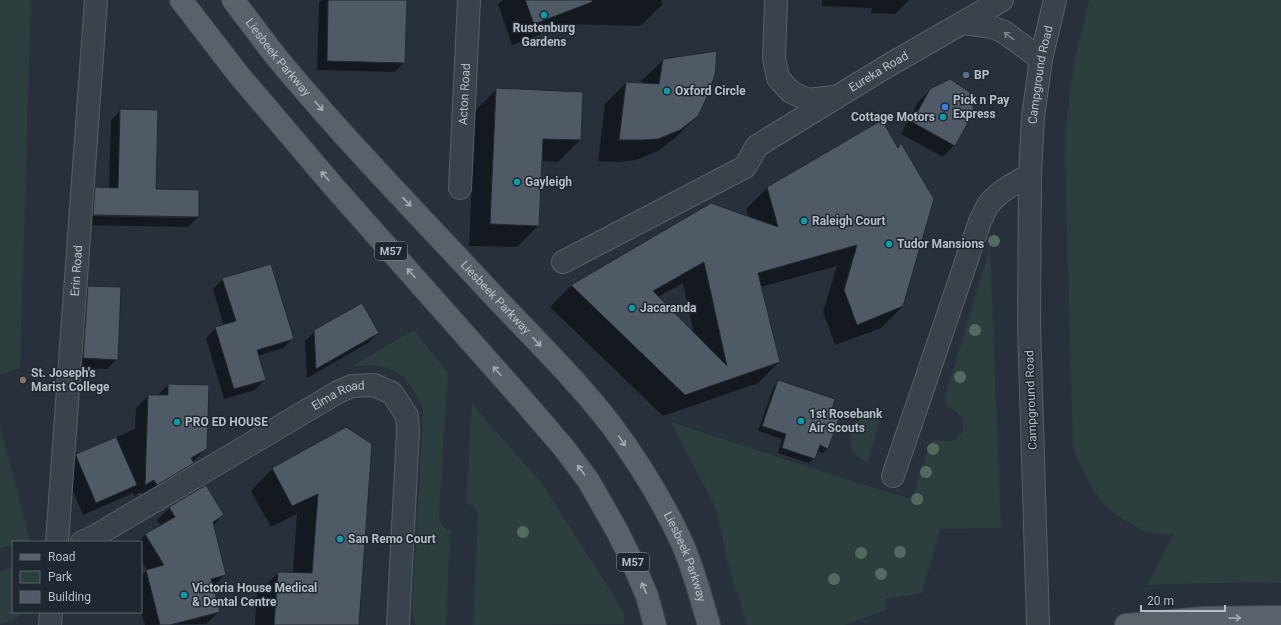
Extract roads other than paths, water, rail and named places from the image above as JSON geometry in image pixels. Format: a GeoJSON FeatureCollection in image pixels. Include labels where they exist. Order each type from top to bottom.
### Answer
{"type":"FeatureCollection","features":[{"type":"Feature","properties":{"kind":"main road","name":"M57"},"geometry":{"type":"LineString","coordinates":[[181,0],[238,74],[334,187],[564,448],[588,480],[616,529],[647,596],[656,625]]}},
{"type":"Feature","properties":{"kind":"main road","name":"Liesbeek Parkway"},"geometry":{"type":"LineString","coordinates":[[233,0],[274,54],[334,123],[568,375],[611,425],[648,479],[684,547],[696,579],[708,625]]}},
{"type":"Feature","properties":{"kind":"main road"},"geometry":{"type":"LineString","coordinates":[[1126,625],[1204,618],[1281,617]]}},
{"type":"Feature","properties":{"kind":"street","name":"Erin Road"},"geometry":{"type":"LineString","coordinates":[[57,541],[96,0]]}},
{"type":"Feature","properties":{"kind":"street","name":"Acton Road"},"geometry":{"type":"LineString","coordinates":[[460,188],[469,0]]}},
{"type":"Feature","properties":{"kind":"street"},"geometry":{"type":"LineString","coordinates":[[776,0],[774,58],[778,78],[791,92],[808,100],[836,97]]}},
{"type":"Feature","properties":{"kind":"street","name":"Eureka Road"},"geometry":{"type":"LineString","coordinates":[[564,262],[745,167],[757,146],[836,97],[1002,0]]}},
{"type":"Feature","properties":{"kind":"street","name":"Campground Road"},"geometry":{"type":"LineString","coordinates":[[1038,625],[1028,325],[1030,175],[1033,117],[1041,59],[1054,0]]}},
{"type":"Feature","properties":{"kind":"street"},"geometry":{"type":"LineString","coordinates":[[964,22],[992,27],[1004,32],[1041,59]]}},
{"type":"Feature","properties":{"kind":"street"},"geometry":{"type":"LineString","coordinates":[[893,476],[980,221],[988,205],[998,195],[1012,184],[1030,175]]}},
{"type":"Feature","properties":{"kind":"street","name":"Elma Road"},"geometry":{"type":"LineString","coordinates":[[84,541],[97,535],[338,392],[352,386],[374,385],[392,393],[407,416],[408,431],[398,625]]}},
{"type":"Feature","properties":{"kind":"street"},"geometry":{"type":"LineString","coordinates":[[50,625],[51,613]]}},
{"type":"Feature","properties":{"kind":"place","name":"Rustenburg Gardens"},"geometry":{"type":"Point","coordinates":[544,15]}},
{"type":"Feature","properties":{"kind":"place","name":"BP"},"geometry":{"type":"Point","coordinates":[966,75]}},
{"type":"Feature","properties":{"kind":"place","name":"Oxford Circle"},"geometry":{"type":"Point","coordinates":[667,91]}},
{"type":"Feature","properties":{"kind":"place","name":"Pick n Pay Express"},"geometry":{"type":"Point","coordinates":[945,107]}},
{"type":"Feature","properties":{"kind":"place","name":"Cottage Motors"},"geometry":{"type":"Point","coordinates":[943,117]}},
{"type":"Feature","properties":{"kind":"place","name":"Gayleigh"},"geometry":{"type":"Point","coordinates":[517,182]}},
{"type":"Feature","properties":{"kind":"place","name":"Raleigh Court"},"geometry":{"type":"Point","coordinates":[804,221]}},
{"type":"Feature","properties":{"kind":"place","name":"Tudor Mansions"},"geometry":{"type":"Point","coordinates":[889,244]}},
{"type":"Feature","properties":{"kind":"place","name":"Jacaranda"},"geometry":{"type":"Point","coordinates":[632,308]}},
{"type":"Feature","properties":{"kind":"place","name":"St. Joseph's Marist College"},"geometry":{"type":"Point","coordinates":[23,380]}},
{"type":"Feature","properties":{"kind":"place","name":"1st Rosebank Air Scouts"},"geometry":{"type":"Point","coordinates":[801,421]}},
{"type":"Feature","properties":{"kind":"place","name":"PRO ED HOUSE"},"geometry":{"type":"Point","coordinates":[177,422]}},
{"type":"Feature","properties":{"kind":"place","name":"San Remo Court"},"geometry":{"type":"Point","coordinates":[340,539]}},
{"type":"Feature","properties":{"kind":"place","name":"Victoria House Medical & Dental Centre"},"geometry":{"type":"Point","coordinates":[184,595]}}]}
